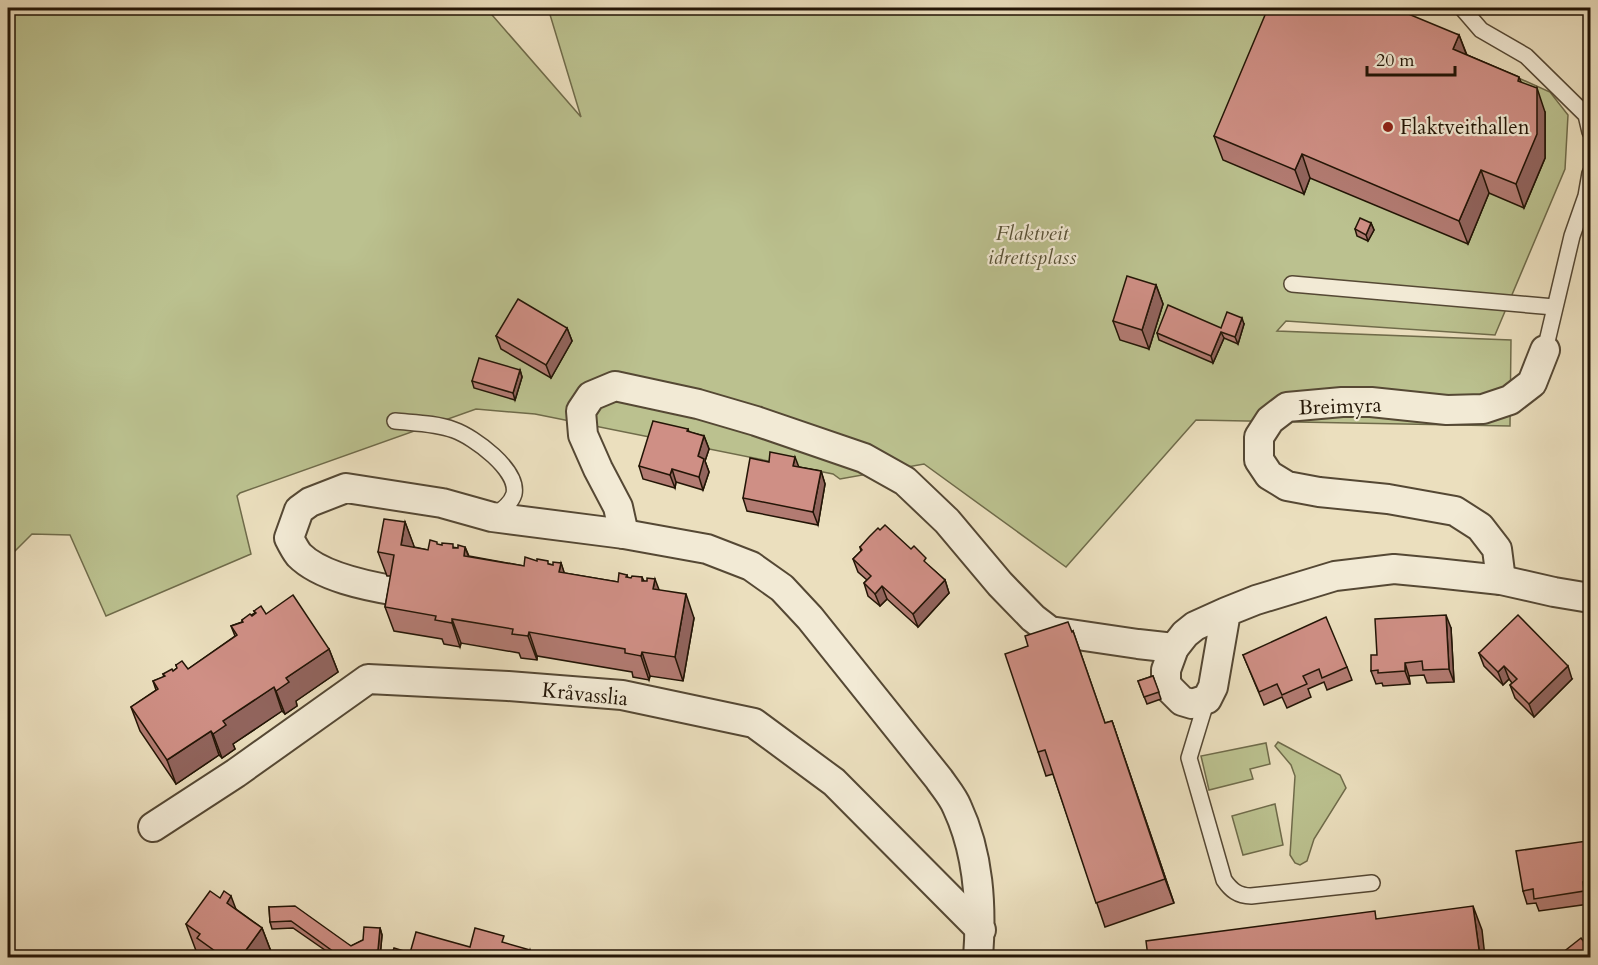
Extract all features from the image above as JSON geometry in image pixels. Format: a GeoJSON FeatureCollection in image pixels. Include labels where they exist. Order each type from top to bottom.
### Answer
{"type":"FeatureCollection","features":[{"type":"Feature","properties":{"kind":"street","name":"Breimyra"},"geometry":{"type":"LineString","coordinates":[[1501,580],[1497,549],[1480,527],[1455,512],[1388,499],[1319,492],[1287,486],[1269,476],[1259,460],[1259,437],[1270,420],[1287,407],[1371,402],[1447,410],[1483,409],[1510,400],[1532,383],[1545,350]]}},
{"type":"Feature","properties":{"kind":"street"},"geometry":{"type":"LineString","coordinates":[[624,534],[618,507],[598,469],[584,435],[581,411],[591,396],[615,386],[698,404],[864,458],[906,481],[947,521],[1000,584],[1033,618],[1050,631],[1138,645],[1174,648]]}},
{"type":"Feature","properties":{"kind":"street","name":"Kråvasslia"},"geometry":{"type":"LineString","coordinates":[[397,591],[349,580],[317,568],[298,554],[289,538],[299,510],[310,502],[346,488],[442,503],[492,517],[624,534],[706,549],[751,566],[782,588],[810,618],[939,779],[956,804],[970,839],[978,882],[980,944]]}},
{"type":"Feature","properties":{"kind":"street"},"geometry":{"type":"LineString","coordinates":[[1226,612],[1213,687],[1207,699],[1192,704],[1182,701],[1166,683],[1166,670],[1174,648],[1185,634],[1226,612],[1256,600],[1335,576],[1394,569],[1501,580],[1590,598]]}},
{"type":"Feature","properties":{"kind":"street","name":"Kråvasslia"},"geometry":{"type":"LineString","coordinates":[[153,827],[236,773],[368,679],[508,686],[622,695],[754,723],[834,782],[980,944]]}},
{"type":"Feature","properties":{"kind":"lane"},"geometry":{"type":"LineString","coordinates":[[1462,8],[1481,30],[1526,56],[1586,115],[1590,132]]}},
{"type":"Feature","properties":{"kind":"lane"},"geometry":{"type":"LineString","coordinates":[[1545,350],[1572,236],[1586,196],[1590,173]]}},
{"type":"Feature","properties":{"kind":"lane"},"geometry":{"type":"LineString","coordinates":[[1292,284],[1554,307]]}},
{"type":"Feature","properties":{"kind":"lane"},"geometry":{"type":"LineString","coordinates":[[395,421],[433,424],[454,430],[472,439],[494,455],[506,470],[515,491],[512,501],[492,517]]}},
{"type":"Feature","properties":{"kind":"lane"},"geometry":{"type":"LineString","coordinates":[[1207,699],[1188,758],[1224,880],[1229,888],[1242,896],[1251,896],[1372,882]]}},
{"type":"Feature","properties":{"kind":"green space","name":"Flaktveit idrettsplass"},"geometry":{"type":"Polygon","coordinates":[[[8,8],[486,8],[581,117],[548,8],[1361,8],[1550,92],[1568,115],[1565,169],[1495,335],[1286,321],[1277,331],[1511,340],[1510,426],[1196,420],[1066,567],[924,464],[840,479],[833,474],[535,414],[476,409],[240,493],[237,496],[251,554],[106,616],[70,535],[32,534],[8,558],[8,8]]]}},
{"type":"Feature","properties":{"kind":"green space"},"geometry":{"type":"Polygon","coordinates":[[[1278,742],[1340,775],[1346,788],[1314,839],[1307,861],[1300,865],[1295,863],[1290,855],[1295,776],[1291,765],[1275,746],[1278,742]]]}},
{"type":"Feature","properties":{"kind":"green space"},"geometry":{"type":"Polygon","coordinates":[[[1266,743],[1270,764],[1250,769],[1253,779],[1209,790],[1201,756],[1266,743]]]}},
{"type":"Feature","properties":{"kind":"green space"},"geometry":{"type":"Polygon","coordinates":[[[1275,804],[1283,845],[1243,855],[1232,816],[1275,804]]]}},
{"type":"Feature","properties":{"kind":"building","name":"Flaktveithallen"},"geometry":{"type":"Polygon","coordinates":[[[1268,8],[1353,8],[1360,10],[1361,8],[1394,8],[1459,35],[1453,49],[1519,77],[1518,81],[1537,88],[1537,134],[1516,184],[1481,170],[1459,221],[1302,154],[1295,170],[1214,136],[1268,8]]]}},
{"type":"Feature","properties":{"kind":"building"},"geometry":{"type":"Polygon","coordinates":[[[1360,218],[1371,223],[1366,235],[1355,229],[1360,218]]]}},
{"type":"Feature","properties":{"kind":"building"},"geometry":{"type":"Polygon","coordinates":[[[1127,276],[1156,285],[1142,330],[1113,321],[1127,276]]]}},
{"type":"Feature","properties":{"kind":"building"},"geometry":{"type":"Polygon","coordinates":[[[518,299],[567,328],[546,365],[496,336],[518,299]]]}},
{"type":"Feature","properties":{"kind":"building"},"geometry":{"type":"Polygon","coordinates":[[[1168,305],[1221,328],[1227,312],[1242,318],[1235,337],[1221,332],[1211,356],[1157,333],[1168,305]]]}},
{"type":"Feature","properties":{"kind":"building"},"geometry":{"type":"Polygon","coordinates":[[[479,358],[520,370],[513,393],[472,381],[479,358]]]}},
{"type":"Feature","properties":{"kind":"building"},"geometry":{"type":"Polygon","coordinates":[[[653,421],[688,429],[687,431],[704,436],[698,456],[704,459],[699,477],[672,469],[670,475],[639,466],[653,421]]]}},
{"type":"Feature","properties":{"kind":"building"},"geometry":{"type":"Polygon","coordinates":[[[770,452],[795,457],[793,466],[821,471],[813,512],[743,498],[750,458],[769,462],[770,452]]]}},
{"type":"Feature","properties":{"kind":"building"},"geometry":{"type":"Polygon","coordinates":[[[384,519],[405,522],[401,545],[428,550],[430,540],[442,545],[442,543],[453,544],[453,548],[458,548],[458,545],[465,547],[464,556],[524,566],[525,557],[537,561],[537,559],[548,561],[548,564],[553,565],[553,562],[561,563],[559,572],[618,582],[619,573],[631,578],[632,576],[642,577],[642,581],[647,581],[647,578],[655,579],[653,589],[686,594],[675,657],[642,652],[641,656],[625,653],[625,649],[529,632],[528,636],[512,634],[513,629],[452,619],[452,623],[435,620],[436,616],[385,607],[394,555],[378,552],[384,519]]]}},
{"type":"Feature","properties":{"kind":"building"},"geometry":{"type":"Polygon","coordinates":[[[885,525],[911,549],[914,546],[926,558],[924,561],[945,580],[913,614],[882,586],[875,594],[864,583],[871,576],[853,559],[862,550],[860,547],[869,537],[885,525]]]}},
{"type":"Feature","properties":{"kind":"building"},"geometry":{"type":"Polygon","coordinates":[[[293,595],[329,649],[286,678],[289,682],[276,691],[274,687],[223,721],[226,725],[213,734],[211,731],[167,760],[131,707],[158,689],[153,681],[165,676],[163,674],[172,669],[173,671],[177,668],[176,665],[182,661],[188,669],[237,635],[231,626],[243,622],[242,620],[250,614],[252,616],[256,613],[254,611],[261,606],[266,614],[293,595]]]}},
{"type":"Feature","properties":{"kind":"building"},"geometry":{"type":"Polygon","coordinates":[[[1446,615],[1449,669],[1423,670],[1422,661],[1405,663],[1405,671],[1378,673],[1378,670],[1371,671],[1371,655],[1377,655],[1375,619],[1446,615]]]}},
{"type":"Feature","properties":{"kind":"building"},"geometry":{"type":"Polygon","coordinates":[[[1518,615],[1568,666],[1529,704],[1510,685],[1517,679],[1504,666],[1498,672],[1479,653],[1518,615]]]}},
{"type":"Feature","properties":{"kind":"building"},"geometry":{"type":"Polygon","coordinates":[[[1326,617],[1347,667],[1322,678],[1319,669],[1303,676],[1307,684],[1282,695],[1277,684],[1259,692],[1243,655],[1326,617]]]}},
{"type":"Feature","properties":{"kind":"building"},"geometry":{"type":"Polygon","coordinates":[[[1068,622],[1105,723],[1112,721],[1165,879],[1096,903],[1045,750],[1038,752],[1005,654],[1028,646],[1025,636],[1068,622]]]}},
{"type":"Feature","properties":{"kind":"building"},"geometry":{"type":"Polygon","coordinates":[[[1153,676],[1159,692],[1144,697],[1138,681],[1153,676]]]}},
{"type":"Feature","properties":{"kind":"building"},"geometry":{"type":"Polygon","coordinates":[[[1588,706],[1590,706],[1590,761],[1586,760],[1588,706]]]}},
{"type":"Feature","properties":{"kind":"building"},"geometry":{"type":"Polygon","coordinates":[[[1587,841],[1590,881],[1583,882],[1584,891],[1534,899],[1533,889],[1523,891],[1516,851],[1587,841]]]}},
{"type":"Feature","properties":{"kind":"building"},"geometry":{"type":"Polygon","coordinates":[[[210,891],[220,898],[224,891],[231,896],[227,903],[262,928],[241,957],[233,957],[225,952],[222,956],[197,938],[200,934],[186,924],[210,891]]]}},
{"type":"Feature","properties":{"kind":"building"},"geometry":{"type":"Polygon","coordinates":[[[295,906],[351,946],[363,940],[364,927],[380,928],[378,950],[363,957],[341,957],[291,921],[270,922],[269,907],[295,906]]]}},
{"type":"Feature","properties":{"kind":"building"},"geometry":{"type":"Polygon","coordinates":[[[1473,906],[1480,957],[1148,957],[1146,941],[1375,911],[1376,919],[1473,906]]]}},
{"type":"Feature","properties":{"kind":"building"},"geometry":{"type":"Polygon","coordinates":[[[475,928],[504,936],[502,942],[530,950],[528,957],[391,957],[394,948],[410,953],[416,932],[470,947],[475,928]]]}},
{"type":"Feature","properties":{"kind":"building"},"geometry":{"type":"Polygon","coordinates":[[[1581,938],[1590,950],[1590,957],[1557,957],[1581,938]]]}},
{"type":"Feature","properties":{"kind":"building"},"geometry":{"type":"Polygon","coordinates":[[[274,951],[283,957],[269,957],[274,951]]]}},
{"type":"Feature","properties":{"kind":"place","name":"Flaktveithallen"},"geometry":{"type":"Point","coordinates":[1388,127]}}]}
